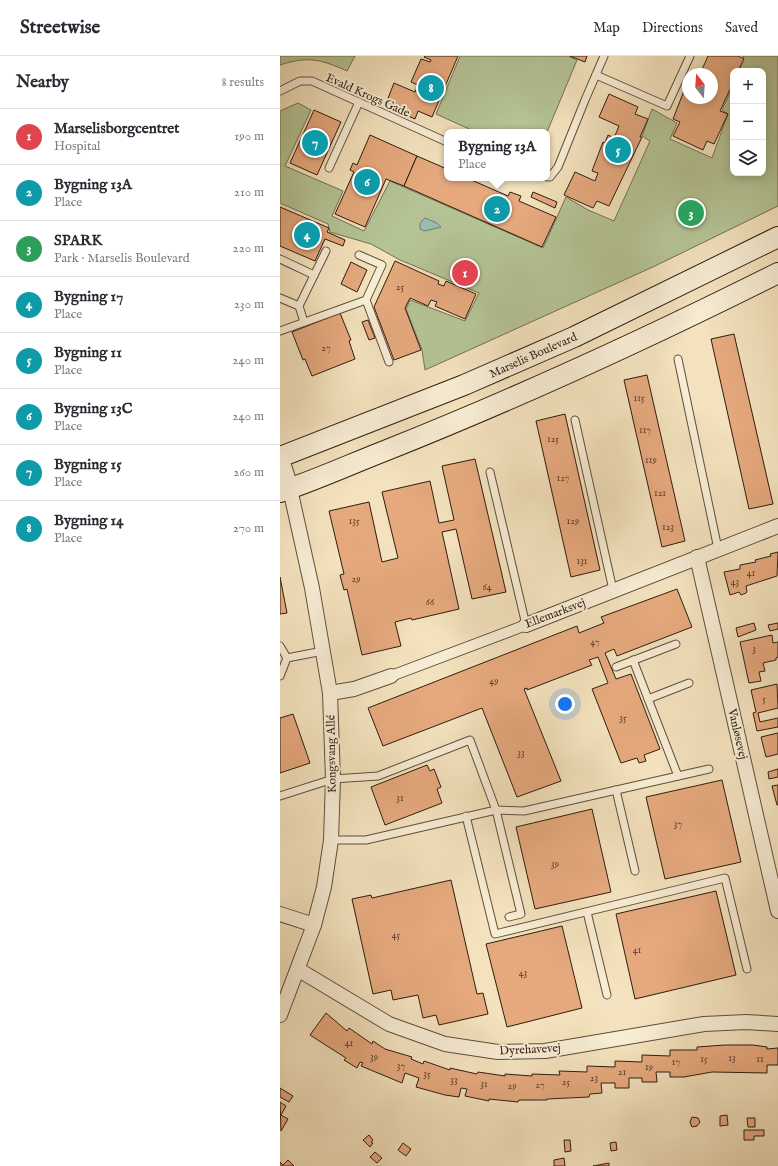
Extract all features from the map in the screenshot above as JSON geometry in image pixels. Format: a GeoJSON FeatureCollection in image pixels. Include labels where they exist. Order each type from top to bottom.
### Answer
{"type":"FeatureCollection","features":[{"type":"Feature","properties":{"kind":"main road","name":"Marselis Boulevard"},"geometry":{"type":"LineString","coordinates":[[280,457],[464,385],[574,337],[778,237]]}},
{"type":"Feature","properties":{"kind":"main road"},"geometry":{"type":"LineString","coordinates":[[285,490],[427,434],[564,376],[671,326],[778,273]]}},
{"type":"Feature","properties":{"kind":"street"},"geometry":{"type":"LineString","coordinates":[[280,457],[285,490]]}},
{"type":"Feature","properties":{"kind":"street","name":"Kongsvang Allé"},"geometry":{"type":"LineString","coordinates":[[280,1015],[299,970],[314,925],[324,887],[331,840],[333,779],[330,693],[323,651],[285,490]]}},
{"type":"Feature","properties":{"kind":"street","name":"Ellemarksvej"},"geometry":{"type":"LineString","coordinates":[[330,693],[354,689],[392,676],[778,526]]}},
{"type":"Feature","properties":{"kind":"street","name":"Vanløsevej"},"geometry":{"type":"LineString","coordinates":[[697,557],[778,911]]}},
{"type":"Feature","properties":{"kind":"street"},"geometry":{"type":"LineString","coordinates":[[280,914],[314,925]]}},
{"type":"Feature","properties":{"kind":"street","name":"Dyrehavevej"},"geometry":{"type":"LineString","coordinates":[[299,970],[389,1024],[444,1044],[498,1052],[545,1051],[704,1024],[746,1022],[778,1024]]}},
{"type":"Feature","properties":{"kind":"lane"},"geometry":{"type":"LineString","coordinates":[[550,177],[558,167],[604,56]]}},
{"type":"Feature","properties":{"kind":"lane"},"geometry":{"type":"LineString","coordinates":[[596,75],[667,106],[690,56]]}},
{"type":"Feature","properties":{"kind":"lane","name":"Evald Krogs Gade"},"geometry":{"type":"LineString","coordinates":[[280,91],[300,81],[312,81],[444,141]]}},
{"type":"Feature","properties":{"kind":"lane"},"geometry":{"type":"LineString","coordinates":[[330,168],[359,102]]}},
{"type":"Feature","properties":{"kind":"lane"},"geometry":{"type":"LineString","coordinates":[[304,322],[300,306],[326,251]]}},
{"type":"Feature","properties":{"kind":"lane"},"geometry":{"type":"LineString","coordinates":[[359,255],[382,265],[366,300],[389,362]]}},
{"type":"Feature","properties":{"kind":"lane"},"geometry":{"type":"LineString","coordinates":[[280,259],[314,274]]}},
{"type":"Feature","properties":{"kind":"lane"},"geometry":{"type":"LineString","coordinates":[[280,298],[300,306]]}},
{"type":"Feature","properties":{"kind":"lane"},"geometry":{"type":"LineString","coordinates":[[280,332],[366,300]]}},
{"type":"Feature","properties":{"kind":"lane"},"geometry":{"type":"LineString","coordinates":[[678,359],[718,549]]}},
{"type":"Feature","properties":{"kind":"lane"},"geometry":{"type":"LineString","coordinates":[[575,420],[613,590]]}},
{"type":"Feature","properties":{"kind":"lane"},"geometry":{"type":"LineString","coordinates":[[490,472],[526,625]]}},
{"type":"Feature","properties":{"kind":"lane"},"geometry":{"type":"LineString","coordinates":[[616,667],[676,644]]}},
{"type":"Feature","properties":{"kind":"lane"},"geometry":{"type":"LineString","coordinates":[[280,646],[287,658]]}},
{"type":"Feature","properties":{"kind":"lane"},"geometry":{"type":"LineString","coordinates":[[287,658],[323,651]]}},
{"type":"Feature","properties":{"kind":"lane"},"geometry":{"type":"LineString","coordinates":[[280,676],[287,658]]}},
{"type":"Feature","properties":{"kind":"lane"},"geometry":{"type":"LineString","coordinates":[[633,660],[678,776]]}},
{"type":"Feature","properties":{"kind":"lane"},"geometry":{"type":"LineString","coordinates":[[648,699],[689,683]]}},
{"type":"Feature","properties":{"kind":"lane"},"geometry":{"type":"LineString","coordinates":[[280,796],[333,779],[378,776],[470,740],[496,810],[521,914],[509,917]]}},
{"type":"Feature","properties":{"kind":"lane"},"geometry":{"type":"LineString","coordinates":[[331,840],[366,840],[496,810],[524,811],[709,769]]}},
{"type":"Feature","properties":{"kind":"lane"},"geometry":{"type":"LineString","coordinates":[[616,790],[635,871]]}},
{"type":"Feature","properties":{"kind":"lane"},"geometry":{"type":"LineString","coordinates":[[466,816],[495,934],[725,878],[747,969]]}},
{"type":"Feature","properties":{"kind":"lane"},"geometry":{"type":"LineString","coordinates":[[586,912],[607,995]]}},
{"type":"Feature","properties":{"kind":"green space"},"geometry":{"type":"Polygon","coordinates":[[[280,56],[355,56],[347,71],[321,61],[314,60],[298,60],[280,65],[280,56]]]}},
{"type":"Feature","properties":{"kind":"green space"},"geometry":{"type":"Polygon","coordinates":[[[460,56],[568,56],[577,60],[548,129],[469,129],[436,114],[460,56]]]}},
{"type":"Feature","properties":{"kind":"green space"},"geometry":{"type":"Polygon","coordinates":[[[742,56],[778,56],[778,206],[655,266],[425,370],[422,350],[406,309],[410,300],[465,321],[479,293],[400,260],[371,244],[330,232],[328,224],[280,203],[280,111],[298,103],[311,110],[285,166],[343,191],[332,216],[364,231],[390,181],[543,248],[566,197],[588,210],[614,221],[650,141],[642,136],[652,109],[677,123],[670,139],[712,158],[728,114],[722,110],[730,93],[730,176],[766,176],[766,68],[740,68],[744,57],[742,56]]]}},
{"type":"Feature","properties":{"kind":"water"},"geometry":{"type":"Polygon","coordinates":[[[425,218],[437,223],[441,227],[425,231],[420,229],[420,223],[425,218]]]}},
{"type":"Feature","properties":{"kind":"building"},"geometry":{"type":"Polygon","coordinates":[[[458,56],[432,117],[418,111],[415,119],[385,106],[394,83],[415,92],[418,85],[411,82],[421,59],[430,62],[431,60],[424,57],[458,56]]]}},
{"type":"Feature","properties":{"kind":"building"},"geometry":{"type":"Polygon","coordinates":[[[570,56],[587,56],[585,62],[570,56]]]}},
{"type":"Feature","properties":{"kind":"building"},"geometry":{"type":"Polygon","coordinates":[[[708,56],[738,56],[744,59],[740,68],[730,68],[730,89],[720,111],[728,114],[714,144],[707,141],[703,150],[673,136],[680,122],[673,119],[682,96],[682,104],[718,104],[718,68],[703,68],[708,56]]]}},
{"type":"Feature","properties":{"kind":"building"},"geometry":{"type":"Polygon","coordinates":[[[609,94],[638,107],[635,114],[648,119],[640,137],[642,137],[609,206],[597,201],[593,208],[564,195],[575,172],[595,181],[598,173],[592,171],[603,142],[605,143],[608,135],[614,138],[619,126],[599,117],[609,94]]]}},
{"type":"Feature","properties":{"kind":"building"},"geometry":{"type":"Polygon","coordinates":[[[314,110],[341,122],[317,175],[290,163],[314,110]]]}},
{"type":"Feature","properties":{"kind":"building"},"geometry":{"type":"Polygon","coordinates":[[[370,135],[417,156],[404,186],[386,179],[365,227],[335,214],[354,172],[350,170],[353,163],[357,165],[370,135]]]}},
{"type":"Feature","properties":{"kind":"building"},"geometry":{"type":"Polygon","coordinates":[[[417,156],[444,168],[444,181],[474,181],[508,196],[510,192],[521,196],[519,201],[556,217],[542,247],[404,186],[417,156]]]}},
{"type":"Feature","properties":{"kind":"building"},"geometry":{"type":"Polygon","coordinates":[[[533,192],[557,202],[555,208],[531,197],[533,192]]]}},
{"type":"Feature","properties":{"kind":"building"},"geometry":{"type":"Polygon","coordinates":[[[280,207],[329,228],[327,232],[345,240],[343,246],[325,239],[315,261],[280,246],[280,207]]]}},
{"type":"Feature","properties":{"kind":"building"},"geometry":{"type":"Polygon","coordinates":[[[395,261],[439,281],[438,284],[444,286],[446,281],[476,294],[465,319],[435,306],[437,302],[431,300],[428,306],[410,298],[405,308],[421,350],[394,360],[374,307],[395,261]]]}},
{"type":"Feature","properties":{"kind":"building"},"geometry":{"type":"Polygon","coordinates":[[[351,262],[367,270],[357,292],[341,284],[351,262]]]}},
{"type":"Feature","properties":{"kind":"building"},"geometry":{"type":"Polygon","coordinates":[[[340,313],[351,340],[349,341],[355,359],[312,376],[305,359],[303,360],[292,332],[340,313]]]}},
{"type":"Feature","properties":{"kind":"building"},"geometry":{"type":"Polygon","coordinates":[[[368,320],[375,338],[369,340],[362,322],[368,320]]]}},
{"type":"Feature","properties":{"kind":"building"},"geometry":{"type":"Polygon","coordinates":[[[734,334],[773,504],[749,509],[711,339],[734,334]]]}},
{"type":"Feature","properties":{"kind":"building"},"geometry":{"type":"Polygon","coordinates":[[[647,375],[685,541],[662,547],[624,380],[647,375]]]}},
{"type":"Feature","properties":{"kind":"building"},"geometry":{"type":"Polygon","coordinates":[[[565,414],[600,570],[571,577],[536,421],[565,414]]]}},
{"type":"Feature","properties":{"kind":"building"},"geometry":{"type":"Polygon","coordinates":[[[475,459],[506,592],[472,599],[456,529],[442,532],[459,609],[412,620],[411,618],[395,622],[401,646],[362,655],[347,589],[344,590],[340,575],[344,574],[329,511],[369,502],[382,562],[398,558],[382,492],[430,481],[439,523],[454,520],[442,466],[475,459]]]}},
{"type":"Feature","properties":{"kind":"building"},"geometry":{"type":"Polygon","coordinates":[[[778,552],[777,576],[746,586],[746,593],[741,595],[739,592],[730,595],[724,572],[740,569],[740,565],[756,562],[755,560],[771,556],[770,554],[778,552]]]}},
{"type":"Feature","properties":{"kind":"building"},"geometry":{"type":"Polygon","coordinates":[[[280,577],[287,613],[280,614],[280,577]]]}},
{"type":"Feature","properties":{"kind":"building"},"geometry":{"type":"Polygon","coordinates":[[[677,589],[692,627],[617,656],[614,649],[605,653],[616,679],[631,674],[660,749],[644,755],[646,761],[639,763],[637,758],[621,763],[592,689],[608,683],[598,657],[589,660],[592,665],[527,690],[527,688],[524,689],[561,781],[517,797],[482,708],[383,746],[368,708],[577,626],[579,633],[604,623],[601,617],[677,589]]]}},
{"type":"Feature","properties":{"kind":"building"},"geometry":{"type":"Polygon","coordinates":[[[754,623],[756,630],[738,637],[736,628],[754,623]]]}},
{"type":"Feature","properties":{"kind":"building"},"geometry":{"type":"Polygon","coordinates":[[[778,623],[778,629],[770,631],[768,625],[778,623]]]}},
{"type":"Feature","properties":{"kind":"building"},"geometry":{"type":"Polygon","coordinates":[[[772,635],[773,643],[778,642],[778,657],[776,660],[763,663],[765,671],[759,672],[761,681],[749,683],[740,642],[772,635]]]}},
{"type":"Feature","properties":{"kind":"building"},"geometry":{"type":"Polygon","coordinates":[[[777,684],[778,708],[758,713],[760,722],[778,718],[778,727],[757,731],[753,713],[756,712],[751,690],[777,684]]]}},
{"type":"Feature","properties":{"kind":"building"},"geometry":{"type":"Polygon","coordinates":[[[293,714],[310,763],[280,773],[280,718],[293,714]]]}},
{"type":"Feature","properties":{"kind":"building"},"geometry":{"type":"Polygon","coordinates":[[[778,733],[778,754],[766,757],[761,737],[778,733]]]}},
{"type":"Feature","properties":{"kind":"building"},"geometry":{"type":"Polygon","coordinates":[[[427,765],[430,771],[434,769],[441,787],[437,789],[442,803],[385,825],[371,787],[427,765]]]}},
{"type":"Feature","properties":{"kind":"building"},"geometry":{"type":"Polygon","coordinates":[[[778,769],[778,777],[769,779],[768,772],[778,769]]]}},
{"type":"Feature","properties":{"kind":"building"},"geometry":{"type":"Polygon","coordinates":[[[722,780],[741,862],[665,879],[646,797],[722,780]]]}},
{"type":"Feature","properties":{"kind":"building"},"geometry":{"type":"Polygon","coordinates":[[[778,785],[778,805],[777,805],[772,786],[778,785]]]}},
{"type":"Feature","properties":{"kind":"building"},"geometry":{"type":"Polygon","coordinates":[[[592,809],[611,892],[535,909],[516,827],[592,809]]]}},
{"type":"Feature","properties":{"kind":"building"},"geometry":{"type":"Polygon","coordinates":[[[451,880],[477,994],[483,993],[488,1014],[439,1025],[436,1015],[423,1018],[418,995],[393,1000],[391,990],[373,994],[352,899],[371,895],[372,898],[451,880]]]}},
{"type":"Feature","properties":{"kind":"building"},"geometry":{"type":"Polygon","coordinates":[[[716,891],[736,975],[635,999],[616,914],[716,891]]]}},
{"type":"Feature","properties":{"kind":"building"},"geometry":{"type":"Polygon","coordinates":[[[562,926],[582,1008],[507,1027],[486,944],[562,926]]]}},
{"type":"Feature","properties":{"kind":"building"},"geometry":{"type":"Polygon","coordinates":[[[326,1013],[347,1031],[349,1028],[372,1044],[373,1041],[385,1049],[412,1057],[411,1059],[423,1064],[424,1061],[450,1070],[450,1068],[477,1074],[478,1072],[505,1076],[505,1074],[532,1076],[532,1074],[560,1075],[559,1071],[587,1072],[587,1066],[615,1067],[615,1061],[642,1062],[642,1055],[670,1056],[670,1050],[697,1050],[697,1047],[725,1045],[753,1045],[767,1047],[767,1049],[778,1048],[778,1065],[767,1065],[767,1073],[712,1072],[684,1077],[670,1077],[670,1072],[656,1072],[657,1082],[642,1082],[642,1078],[629,1078],[629,1088],[615,1088],[615,1083],[601,1083],[602,1093],[590,1094],[589,1097],[519,1100],[518,1102],[489,1099],[489,1101],[465,1096],[467,1089],[461,1088],[459,1097],[445,1095],[416,1087],[419,1078],[405,1073],[402,1083],[361,1066],[363,1063],[360,1062],[357,1068],[344,1060],[346,1058],[310,1035],[326,1013]]]}},
{"type":"Feature","properties":{"kind":"building"},"geometry":{"type":"Polygon","coordinates":[[[280,1088],[293,1096],[289,1102],[280,1097],[280,1088]]]}},
{"type":"Feature","properties":{"kind":"building"},"geometry":{"type":"Polygon","coordinates":[[[280,1102],[286,1106],[281,1115],[288,1119],[281,1131],[280,1102]]]}},
{"type":"Feature","properties":{"kind":"building"},"geometry":{"type":"Polygon","coordinates":[[[727,1115],[728,1125],[720,1126],[720,1116],[727,1115]]]}},
{"type":"Feature","properties":{"kind":"building"},"geometry":{"type":"Polygon","coordinates":[[[692,1117],[698,1118],[700,1122],[697,1126],[692,1127],[690,1122],[692,1117]]]}},
{"type":"Feature","properties":{"kind":"building"},"geometry":{"type":"Polygon","coordinates":[[[747,1118],[755,1118],[755,1127],[748,1127],[747,1118]]]}},
{"type":"Feature","properties":{"kind":"building"},"geometry":{"type":"Polygon","coordinates":[[[744,1130],[764,1130],[764,1136],[754,1136],[754,1140],[744,1140],[744,1130]]]}},
{"type":"Feature","properties":{"kind":"building"},"geometry":{"type":"Polygon","coordinates":[[[369,1135],[373,1140],[370,1147],[363,1140],[369,1135]]]}},
{"type":"Feature","properties":{"kind":"building"},"geometry":{"type":"Polygon","coordinates":[[[564,1140],[570,1140],[571,1151],[565,1152],[564,1140]]]}},
{"type":"Feature","properties":{"kind":"building"},"geometry":{"type":"Polygon","coordinates":[[[616,1142],[617,1150],[611,1151],[610,1143],[616,1142]]]}},
{"type":"Feature","properties":{"kind":"building"},"geometry":{"type":"Polygon","coordinates":[[[403,1143],[411,1149],[406,1156],[398,1150],[403,1143]]]}},
{"type":"Feature","properties":{"kind":"building"},"geometry":{"type":"Polygon","coordinates":[[[375,1152],[382,1158],[377,1163],[370,1157],[375,1152]]]}},
{"type":"Feature","properties":{"kind":"building"},"geometry":{"type":"Polygon","coordinates":[[[564,1158],[565,1166],[554,1166],[554,1160],[564,1158]]]}},
{"type":"Feature","properties":{"kind":"building"},"geometry":{"type":"Polygon","coordinates":[[[288,1160],[294,1166],[280,1166],[280,1162],[283,1165],[288,1160]]]}},
{"type":"Feature","properties":{"kind":"building"},"geometry":{"type":"Polygon","coordinates":[[[609,1163],[609,1166],[593,1166],[609,1163]]]}},
{"type":"Feature","properties":{"kind":"place","name":"Bygning 14"},"geometry":{"type":"Point","coordinates":[431,88]}},
{"type":"Feature","properties":{"kind":"place","name":"Bygning 15"},"geometry":{"type":"Point","coordinates":[315,143]}},
{"type":"Feature","properties":{"kind":"place","name":"Bygning 11"},"geometry":{"type":"Point","coordinates":[618,150]}},
{"type":"Feature","properties":{"kind":"place","name":"Bygning 13C"},"geometry":{"type":"Point","coordinates":[367,182]}},
{"type":"Feature","properties":{"kind":"place","name":"Bygning 13A"},"geometry":{"type":"Point","coordinates":[497,209]}},
{"type":"Feature","properties":{"kind":"place","name":"SPARK"},"geometry":{"type":"Point","coordinates":[691,213]}},
{"type":"Feature","properties":{"kind":"place","name":"Bygning 17"},"geometry":{"type":"Point","coordinates":[307,235]}},
{"type":"Feature","properties":{"kind":"place","name":"Marselisborgcentret"},"geometry":{"type":"Point","coordinates":[465,273]}}]}
